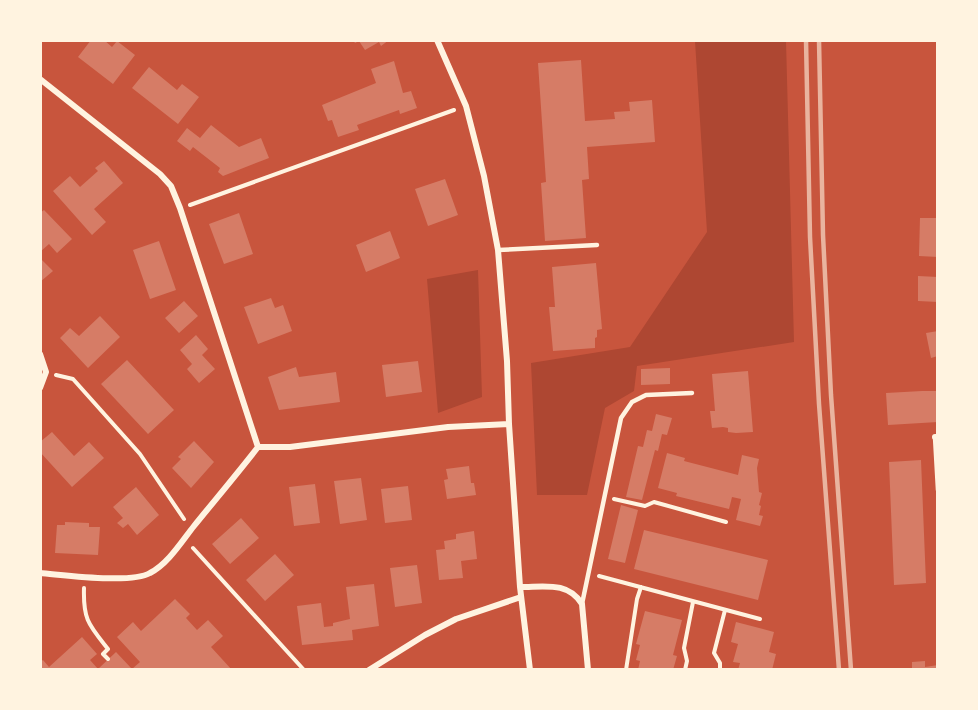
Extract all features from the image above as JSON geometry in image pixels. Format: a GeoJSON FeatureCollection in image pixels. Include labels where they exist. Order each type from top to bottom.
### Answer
{"type":"FeatureCollection","features":[{"type":"Feature","properties":{"kind":"street"},"geometry":{"type":"LineString","coordinates":[[437,40],[466,106],[484,176],[498,250],[520,587],[530,669]]}},
{"type":"Feature","properties":{"kind":"street"},"geometry":{"type":"LineString","coordinates":[[40,79],[160,174],[171,186],[258,447]]}},
{"type":"Feature","properties":{"kind":"street"},"geometry":{"type":"LineString","coordinates":[[40,354],[46,372],[40,388]]}},
{"type":"Feature","properties":{"kind":"street"},"geometry":{"type":"LineString","coordinates":[[258,447],[291,447],[448,427],[509,424]]}},
{"type":"Feature","properties":{"kind":"street"},"geometry":{"type":"LineString","coordinates":[[40,573],[138,577],[150,573],[184,538],[258,447]]}},
{"type":"Feature","properties":{"kind":"street"},"geometry":{"type":"LineString","coordinates":[[520,587],[560,586],[576,595],[582,604],[588,669]]}},
{"type":"Feature","properties":{"kind":"street"},"geometry":{"type":"LineString","coordinates":[[369,669],[456,619],[521,597]]}},
{"type":"Feature","properties":{"kind":"lane"},"geometry":{"type":"LineString","coordinates":[[498,250],[597,245]]}},
{"type":"Feature","properties":{"kind":"lane"},"geometry":{"type":"LineString","coordinates":[[582,604],[621,418],[632,402],[646,395],[692,393]]}},
{"type":"Feature","properties":{"kind":"lane"},"geometry":{"type":"LineString","coordinates":[[936,437],[938,490]]}},
{"type":"Feature","properties":{"kind":"path"},"geometry":{"type":"LineString","coordinates":[[180,208],[466,106]]}},
{"type":"Feature","properties":{"kind":"path"},"geometry":{"type":"LineString","coordinates":[[46,372],[73,379],[140,454],[192,528]]}},
{"type":"Feature","properties":{"kind":"path"},"geometry":{"type":"LineString","coordinates":[[628,502],[645,506],[654,502],[726,522]]}},
{"type":"Feature","properties":{"kind":"path"},"geometry":{"type":"LineString","coordinates":[[184,538],[304,669]]}},
{"type":"Feature","properties":{"kind":"path"},"geometry":{"type":"LineString","coordinates":[[85,576],[83,608],[89,626],[108,649],[103,654],[108,659]]}},
{"type":"Feature","properties":{"kind":"path"},"geometry":{"type":"LineString","coordinates":[[614,580],[760,619]]}},
{"type":"Feature","properties":{"kind":"path"},"geometry":{"type":"LineString","coordinates":[[626,669],[641,587]]}},
{"type":"Feature","properties":{"kind":"path"},"geometry":{"type":"LineString","coordinates":[[685,669],[687,661],[684,648],[693,602]]}},
{"type":"Feature","properties":{"kind":"path"},"geometry":{"type":"LineString","coordinates":[[720,669],[720,663],[714,653],[725,610]]}},
{"type":"Feature","properties":{"kind":"shaded area"},"geometry":{"type":"Polygon","coordinates":[[[695,41],[786,41],[794,342],[637,366],[634,391],[605,408],[587,495],[537,495],[531,363],[630,347],[707,232],[695,41]]]}},
{"type":"Feature","properties":{"kind":"shaded area"},"geometry":{"type":"Polygon","coordinates":[[[478,270],[482,397],[438,413],[427,279],[478,270]]]}},
{"type":"Feature","properties":{"kind":"building"},"geometry":{"type":"Polygon","coordinates":[[[91,40],[104,40],[112,47],[117,41],[135,55],[113,84],[78,57],[91,40]]]}},
{"type":"Feature","properties":{"kind":"building"},"geometry":{"type":"Polygon","coordinates":[[[353,40],[389,40],[381,46],[379,42],[365,50],[359,41],[355,43],[353,40]]]}},
{"type":"Feature","properties":{"kind":"building"},"geometry":{"type":"Polygon","coordinates":[[[581,60],[585,121],[615,119],[614,112],[630,111],[629,102],[652,100],[655,142],[587,147],[589,179],[582,180],[586,238],[545,241],[541,183],[546,182],[538,63],[581,60]]]}},
{"type":"Feature","properties":{"kind":"building"},"geometry":{"type":"Polygon","coordinates":[[[394,61],[403,93],[411,91],[417,108],[400,114],[399,110],[357,125],[359,130],[338,137],[332,120],[328,121],[322,105],[376,83],[371,69],[394,61]]]}},
{"type":"Feature","properties":{"kind":"building"},"geometry":{"type":"Polygon","coordinates":[[[149,67],[177,90],[182,84],[199,97],[178,124],[132,88],[149,67]]]}},
{"type":"Feature","properties":{"kind":"building"},"geometry":{"type":"Polygon","coordinates":[[[211,125],[239,147],[261,138],[269,158],[223,176],[218,172],[220,168],[193,147],[190,151],[177,141],[187,128],[200,138],[211,125]]]}},
{"type":"Feature","properties":{"kind":"building"},"geometry":{"type":"Polygon","coordinates":[[[104,161],[123,183],[94,209],[106,222],[92,235],[53,191],[70,176],[80,187],[98,171],[95,168],[104,161]]]}},
{"type":"Feature","properties":{"kind":"building"},"geometry":{"type":"Polygon","coordinates":[[[445,179],[458,215],[428,226],[415,189],[445,179]]]}},
{"type":"Feature","properties":{"kind":"building"},"geometry":{"type":"Polygon","coordinates":[[[44,210],[72,239],[57,253],[49,244],[40,252],[40,213],[44,210]]]}},
{"type":"Feature","properties":{"kind":"building"},"geometry":{"type":"Polygon","coordinates":[[[239,213],[253,254],[224,264],[209,224],[239,213]]]}},
{"type":"Feature","properties":{"kind":"building"},"geometry":{"type":"Polygon","coordinates":[[[920,218],[938,218],[938,257],[919,256],[920,218]]]}},
{"type":"Feature","properties":{"kind":"building"},"geometry":{"type":"Polygon","coordinates":[[[390,231],[400,258],[366,272],[356,245],[390,231]]]}},
{"type":"Feature","properties":{"kind":"building"},"geometry":{"type":"Polygon","coordinates":[[[159,241],[176,290],[150,299],[133,250],[159,241]]]}},
{"type":"Feature","properties":{"kind":"building"},"geometry":{"type":"Polygon","coordinates":[[[40,258],[53,271],[40,282],[40,258]]]}},
{"type":"Feature","properties":{"kind":"building"},"geometry":{"type":"Polygon","coordinates":[[[596,263],[602,329],[597,330],[595,348],[553,351],[549,307],[555,307],[552,267],[596,263]]]}},
{"type":"Feature","properties":{"kind":"building"},"geometry":{"type":"Polygon","coordinates":[[[918,276],[938,277],[938,302],[918,301],[918,276]]]}},
{"type":"Feature","properties":{"kind":"building"},"geometry":{"type":"Polygon","coordinates":[[[271,298],[275,308],[283,305],[292,331],[258,344],[244,307],[271,298]]]}},
{"type":"Feature","properties":{"kind":"building"},"geometry":{"type":"Polygon","coordinates":[[[184,301],[198,316],[179,333],[165,318],[184,301]]]}},
{"type":"Feature","properties":{"kind":"building"},"geometry":{"type":"Polygon","coordinates":[[[100,316],[120,337],[88,368],[60,338],[70,328],[79,336],[100,316]]]}},
{"type":"Feature","properties":{"kind":"building"},"geometry":{"type":"Polygon","coordinates":[[[938,331],[938,356],[931,358],[926,333],[938,331]]]}},
{"type":"Feature","properties":{"kind":"building"},"geometry":{"type":"Polygon","coordinates":[[[196,335],[208,349],[202,355],[215,369],[199,383],[187,369],[192,364],[180,350],[196,335]]]}},
{"type":"Feature","properties":{"kind":"building"},"geometry":{"type":"Polygon","coordinates":[[[127,360],[174,410],[148,434],[101,384],[127,360]]]}},
{"type":"Feature","properties":{"kind":"building"},"geometry":{"type":"Polygon","coordinates":[[[418,361],[422,392],[386,397],[382,365],[418,361]]]}},
{"type":"Feature","properties":{"kind":"building"},"geometry":{"type":"Polygon","coordinates":[[[296,367],[299,377],[336,372],[340,402],[279,410],[268,377],[296,367]]]}},
{"type":"Feature","properties":{"kind":"building"},"geometry":{"type":"Polygon","coordinates":[[[670,368],[670,384],[641,385],[641,369],[670,368]]]}},
{"type":"Feature","properties":{"kind":"building"},"geometry":{"type":"Polygon","coordinates":[[[748,371],[753,432],[736,433],[728,432],[728,428],[712,428],[710,411],[715,411],[712,374],[748,371]]]}},
{"type":"Feature","properties":{"kind":"building"},"geometry":{"type":"Polygon","coordinates":[[[938,391],[938,422],[888,425],[886,393],[938,391]]]}},
{"type":"Feature","properties":{"kind":"building"},"geometry":{"type":"Polygon","coordinates":[[[656,414],[672,418],[667,435],[662,434],[658,451],[655,450],[642,500],[626,497],[638,446],[643,447],[647,430],[652,431],[656,414]]]}},
{"type":"Feature","properties":{"kind":"building"},"geometry":{"type":"Polygon","coordinates":[[[52,432],[74,456],[89,442],[104,458],[72,487],[40,452],[40,442],[52,432]]]}},
{"type":"Feature","properties":{"kind":"building"},"geometry":{"type":"Polygon","coordinates":[[[194,441],[214,462],[191,488],[172,468],[181,459],[178,457],[194,441]]]}},
{"type":"Feature","properties":{"kind":"building"},"geometry":{"type":"Polygon","coordinates":[[[667,453],[685,458],[684,461],[738,475],[742,455],[759,459],[757,468],[759,492],[762,493],[759,515],[763,516],[760,526],[736,520],[741,499],[732,497],[729,509],[676,496],[677,493],[658,488],[667,453]]]}},
{"type":"Feature","properties":{"kind":"building"},"geometry":{"type":"Polygon","coordinates":[[[921,460],[926,583],[894,585],[889,462],[921,460]]]}},
{"type":"Feature","properties":{"kind":"building"},"geometry":{"type":"Polygon","coordinates":[[[469,466],[471,483],[474,483],[476,495],[447,499],[444,480],[448,479],[446,469],[469,466]]]}},
{"type":"Feature","properties":{"kind":"building"},"geometry":{"type":"Polygon","coordinates":[[[361,478],[367,520],[340,524],[334,481],[361,478]]]}},
{"type":"Feature","properties":{"kind":"building"},"geometry":{"type":"Polygon","coordinates":[[[315,484],[320,523],[294,526],[289,487],[315,484]]]}},
{"type":"Feature","properties":{"kind":"building"},"geometry":{"type":"Polygon","coordinates":[[[408,486],[412,520],[385,523],[381,489],[408,486]]]}},
{"type":"Feature","properties":{"kind":"building"},"geometry":{"type":"Polygon","coordinates":[[[136,487],[159,515],[137,535],[128,524],[123,528],[117,523],[123,518],[113,507],[136,487]]]}},
{"type":"Feature","properties":{"kind":"building"},"geometry":{"type":"Polygon","coordinates":[[[621,505],[638,510],[625,563],[608,559],[621,505]]]}},
{"type":"Feature","properties":{"kind":"building"},"geometry":{"type":"Polygon","coordinates":[[[241,518],[259,538],[230,564],[212,544],[241,518]]]}},
{"type":"Feature","properties":{"kind":"building"},"geometry":{"type":"Polygon","coordinates":[[[65,522],[89,523],[89,527],[100,527],[98,555],[55,553],[57,525],[65,525],[65,522]]]}},
{"type":"Feature","properties":{"kind":"building"},"geometry":{"type":"Polygon","coordinates":[[[644,530],[768,560],[758,600],[634,569],[644,530]]]}},
{"type":"Feature","properties":{"kind":"building"},"geometry":{"type":"Polygon","coordinates":[[[474,531],[477,559],[461,561],[463,578],[439,580],[436,550],[445,549],[444,541],[456,539],[456,534],[474,531]]]}},
{"type":"Feature","properties":{"kind":"building"},"geometry":{"type":"Polygon","coordinates":[[[275,554],[294,575],[265,601],[246,580],[275,554]]]}},
{"type":"Feature","properties":{"kind":"building"},"geometry":{"type":"Polygon","coordinates":[[[417,565],[422,603],[395,607],[390,568],[417,565]]]}},
{"type":"Feature","properties":{"kind":"building"},"geometry":{"type":"Polygon","coordinates":[[[374,584],[379,626],[352,630],[353,640],[302,645],[297,606],[321,603],[324,627],[333,626],[333,623],[350,619],[346,587],[374,584]]]}},
{"type":"Feature","properties":{"kind":"building"},"geometry":{"type":"Polygon","coordinates":[[[175,599],[190,614],[186,618],[197,630],[208,620],[223,636],[211,647],[232,670],[40,670],[40,662],[43,660],[49,667],[82,637],[97,654],[90,660],[98,669],[116,652],[132,669],[140,662],[117,637],[133,622],[141,631],[175,599]]]}},
{"type":"Feature","properties":{"kind":"building"},"geometry":{"type":"Polygon","coordinates":[[[645,611],[682,620],[673,655],[677,656],[673,670],[638,670],[640,661],[636,660],[640,645],[636,644],[645,611]]]}},
{"type":"Feature","properties":{"kind":"building"},"geometry":{"type":"Polygon","coordinates":[[[736,622],[774,632],[769,652],[776,654],[772,670],[738,670],[740,663],[733,662],[738,644],[731,642],[736,622]]]}},
{"type":"Feature","properties":{"kind":"building"},"geometry":{"type":"Polygon","coordinates":[[[925,661],[925,667],[938,665],[938,670],[912,670],[912,662],[925,661]]]}},
{"type":"Feature","properties":{"kind":"railway"},"geometry":{"type":"LineString","coordinates":[[806,40],[810,237],[819,404],[839,670]]}},
{"type":"Feature","properties":{"kind":"railway"},"geometry":{"type":"LineString","coordinates":[[819,40],[823,235],[831,395],[851,670]]}}]}
